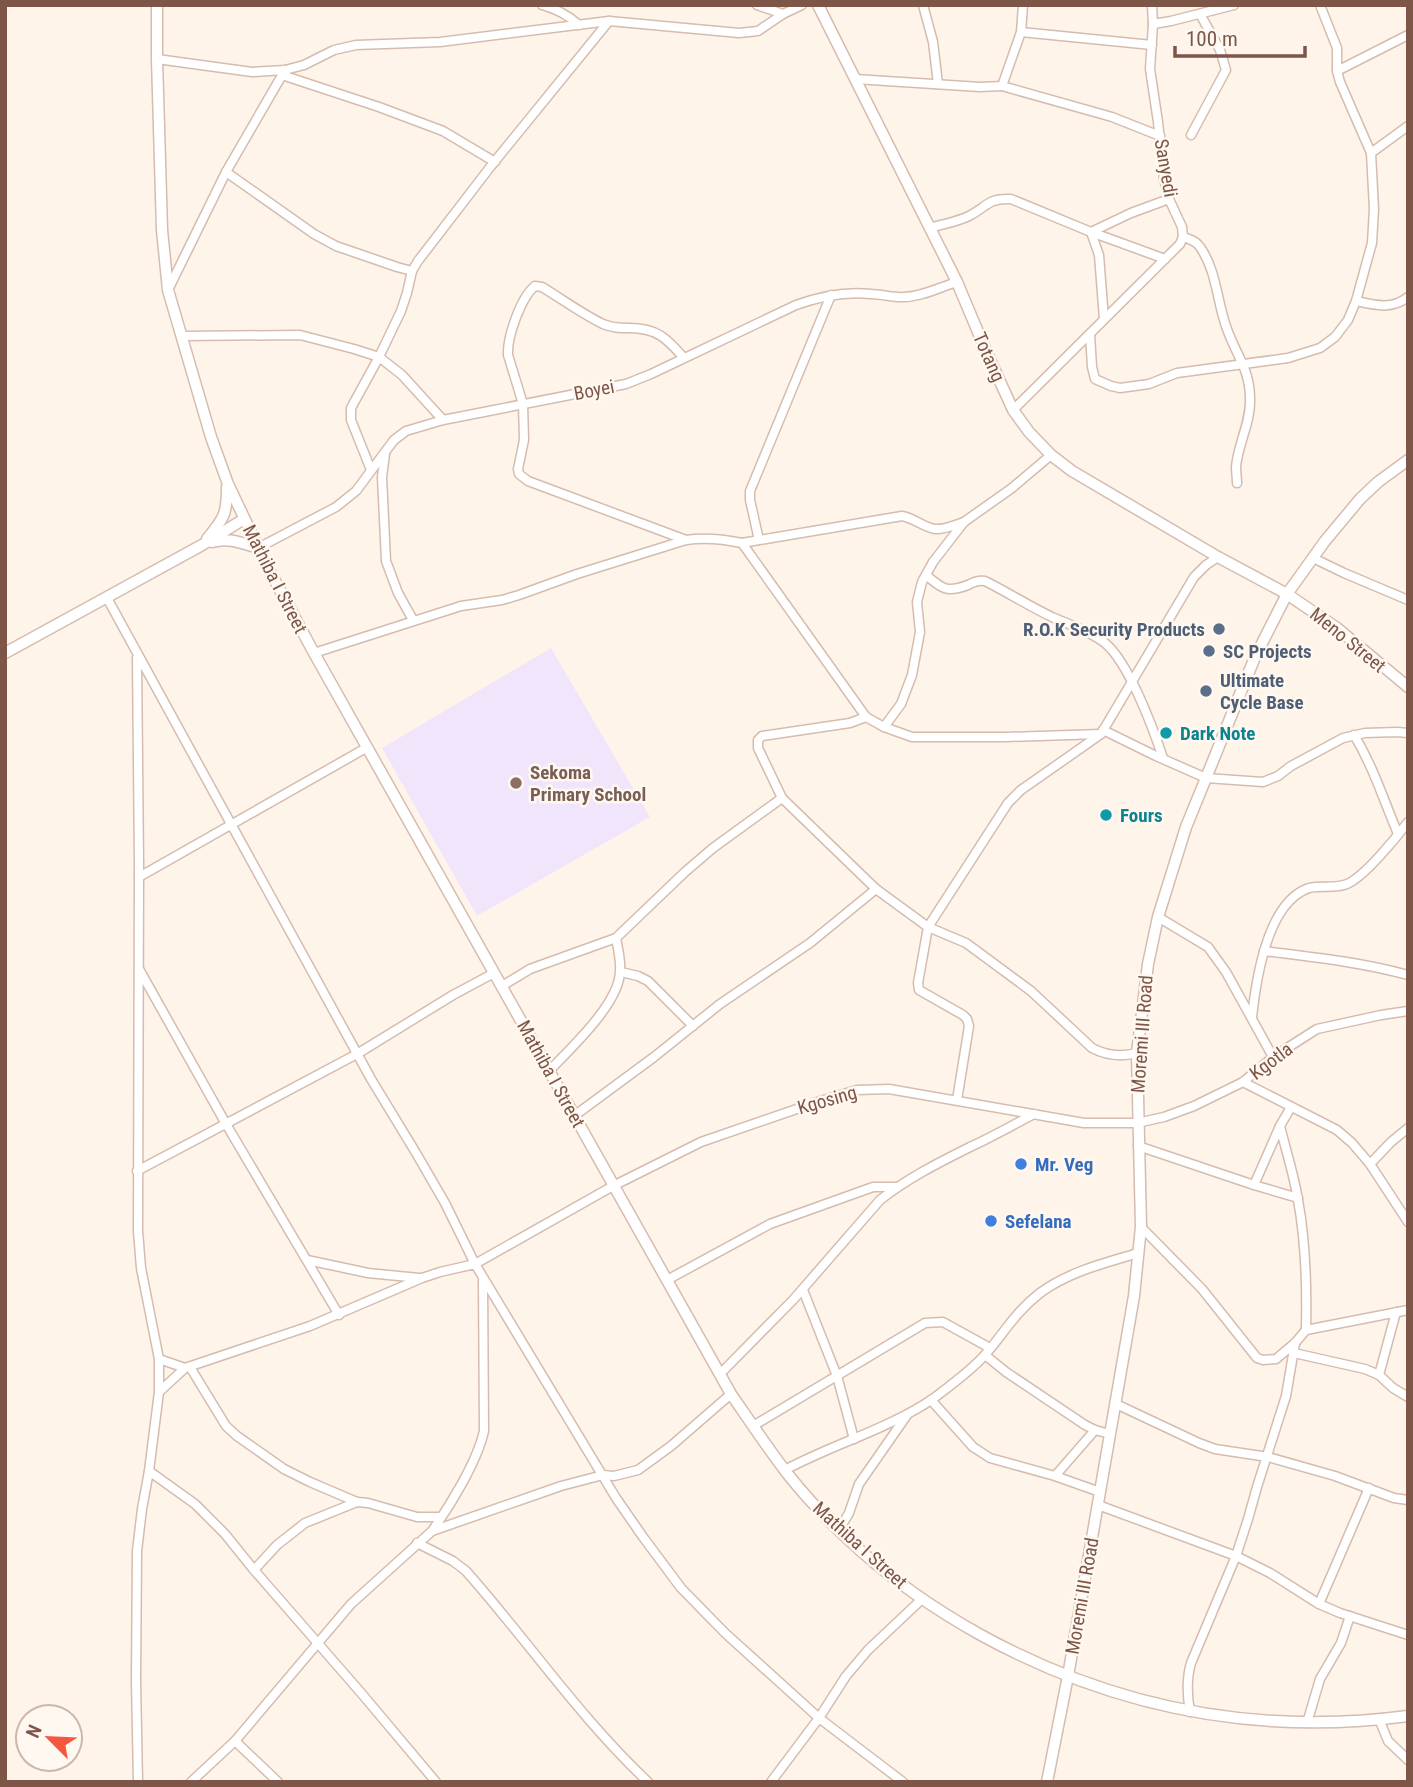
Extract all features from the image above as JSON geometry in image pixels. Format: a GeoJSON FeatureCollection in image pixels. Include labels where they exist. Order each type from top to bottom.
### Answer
{"type":"FeatureCollection","features":[{"type":"Feature","properties":{"kind":"street","name":"Mathiba I Street"},"geometry":{"type":"LineString","coordinates":[[157,5],[162,230],[169,290],[211,437],[228,484],[258,548],[366,748],[731,1394],[785,1470],[839,1530],[870,1559],[922,1599],[1008,1650],[1068,1676],[1104,1690],[1190,1712],[1307,1723],[1408,1716]]}},
{"type":"Feature","properties":{"kind":"street"},"geometry":{"type":"LineString","coordinates":[[542,5],[569,16],[579,25]]}},
{"type":"Feature","properties":{"kind":"street"},"geometry":{"type":"LineString","coordinates":[[757,5],[783,14]]}},
{"type":"Feature","properties":{"kind":"street"},"geometry":{"type":"LineString","coordinates":[[157,59],[252,72],[284,72],[334,50],[356,45],[440,42],[609,21],[739,33],[758,31],[802,5]]}},
{"type":"Feature","properties":{"kind":"street","name":"Totang"},"geometry":{"type":"LineString","coordinates":[[818,5],[957,282],[1013,410],[1029,432],[1072,471],[1218,557],[1287,594]]}},
{"type":"Feature","properties":{"kind":"street"},"geometry":{"type":"LineString","coordinates":[[923,5],[933,42],[938,84]]}},
{"type":"Feature","properties":{"kind":"street"},"geometry":{"type":"LineString","coordinates":[[1002,86],[1021,32],[1023,5]]}},
{"type":"Feature","properties":{"kind":"street","name":"Sanyedi"},"geometry":{"type":"LineString","coordinates":[[1152,5],[1150,69],[1164,178],[1169,199],[1182,228],[1182,237]]}},
{"type":"Feature","properties":{"kind":"street"},"geometry":{"type":"LineString","coordinates":[[1153,24],[1234,5]]}},
{"type":"Feature","properties":{"kind":"street"},"geometry":{"type":"LineString","coordinates":[[1090,334],[1092,367],[1096,379],[1120,388],[1149,384],[1177,373],[1288,358],[1320,348],[1335,337],[1348,320],[1356,302],[1372,243],[1374,209],[1371,153],[1340,82],[1337,48],[1320,5]]}},
{"type":"Feature","properties":{"kind":"street"},"geometry":{"type":"LineString","coordinates":[[1191,135],[1226,70],[1220,50],[1200,14]]}},
{"type":"Feature","properties":{"kind":"street"},"geometry":{"type":"LineString","coordinates":[[371,470],[350,414],[404,302],[412,271],[495,162],[609,21]]}},
{"type":"Feature","properties":{"kind":"street"},"geometry":{"type":"LineString","coordinates":[[1021,32],[1152,45]]}},
{"type":"Feature","properties":{"kind":"street"},"geometry":{"type":"LineString","coordinates":[[1337,71],[1408,35]]}},
{"type":"Feature","properties":{"kind":"street"},"geometry":{"type":"LineString","coordinates":[[284,72],[443,131],[495,162]]}},
{"type":"Feature","properties":{"kind":"street"},"geometry":{"type":"LineString","coordinates":[[169,290],[226,172],[284,72]]}},
{"type":"Feature","properties":{"kind":"street"},"geometry":{"type":"LineString","coordinates":[[855,79],[1002,86],[1112,117],[1160,136]]}},
{"type":"Feature","properties":{"kind":"street"},"geometry":{"type":"LineString","coordinates":[[1371,153],[1408,126]]}},
{"type":"Feature","properties":{"kind":"street"},"geometry":{"type":"LineString","coordinates":[[226,172],[336,246],[412,271]]}},
{"type":"Feature","properties":{"kind":"street"},"geometry":{"type":"LineString","coordinates":[[930,228],[967,217],[991,201],[1011,199],[1165,259]]}},
{"type":"Feature","properties":{"kind":"street"},"geometry":{"type":"LineString","coordinates":[[1091,232],[1169,199]]}},
{"type":"Feature","properties":{"kind":"street"},"geometry":{"type":"LineString","coordinates":[[1091,232],[1099,255],[1104,319]]}},
{"type":"Feature","properties":{"kind":"street"},"geometry":{"type":"LineString","coordinates":[[1013,410],[1180,244],[1182,237],[1194,240],[1214,277],[1226,328],[1250,383],[1251,404],[1236,467],[1237,483]]}},
{"type":"Feature","properties":{"kind":"street","name":"Boyei"},"geometry":{"type":"LineString","coordinates":[[258,548],[337,507],[356,491],[394,440],[406,431],[443,420],[626,384],[796,305],[831,295],[867,293],[902,298],[957,282]]}},
{"type":"Feature","properties":{"kind":"street"},"geometry":{"type":"LineString","coordinates":[[684,358],[666,338],[650,331],[602,324],[542,287],[535,286],[528,292],[507,347],[523,404],[524,440],[519,474],[524,479],[685,540]]}},
{"type":"Feature","properties":{"kind":"street"},"geometry":{"type":"LineString","coordinates":[[759,540],[750,491],[831,295]]}},
{"type":"Feature","properties":{"kind":"street"},"geometry":{"type":"LineString","coordinates":[[1356,302],[1382,306],[1400,303],[1408,297]]}},
{"type":"Feature","properties":{"kind":"street"},"geometry":{"type":"LineString","coordinates":[[181,336],[300,335],[379,357],[402,375],[443,420]]}},
{"type":"Feature","properties":{"kind":"street"},"geometry":{"type":"LineString","coordinates":[[385,452],[382,477],[386,561],[398,593],[413,620]]}},
{"type":"Feature","properties":{"kind":"street"},"geometry":{"type":"LineString","coordinates":[[884,727],[901,704],[912,675],[920,632],[918,602],[922,582],[933,562],[964,522],[1012,488],[1051,454]]}},
{"type":"Feature","properties":{"kind":"street","name":"Moremi III Road"},"geometry":{"type":"LineString","coordinates":[[1047,1782],[1134,1296],[1141,1227],[1137,1054],[1148,964],[1158,917],[1186,827],[1255,657],[1287,594],[1360,499],[1408,460]]}},
{"type":"Feature","properties":{"kind":"street"},"geometry":{"type":"LineString","coordinates":[[202,545],[223,519],[227,507],[228,484]]}},
{"type":"Feature","properties":{"kind":"street"},"geometry":{"type":"LineString","coordinates":[[313,653],[461,606],[502,600],[685,540],[722,539],[742,543],[902,516],[912,517],[935,529],[964,522]]}},
{"type":"Feature","properties":{"kind":"street"},"geometry":{"type":"LineString","coordinates":[[5,653],[202,545],[244,519]]}},
{"type":"Feature","properties":{"kind":"street"},"geometry":{"type":"LineString","coordinates":[[202,545],[231,540],[258,548]]}},
{"type":"Feature","properties":{"kind":"street"},"geometry":{"type":"LineString","coordinates":[[742,543],[866,717],[912,737],[1005,737],[1102,732],[1206,778],[1244,781],[1270,780],[1343,738],[1365,733],[1408,733]]}},
{"type":"Feature","properties":{"kind":"street"},"geometry":{"type":"LineString","coordinates":[[957,1100],[969,1026],[963,1015],[919,990],[928,927],[1008,803],[1021,790],[1102,732],[1194,578],[1218,557]]}},
{"type":"Feature","properties":{"kind":"street"},"geometry":{"type":"LineString","coordinates":[[1313,558],[1408,600]]}},
{"type":"Feature","properties":{"kind":"street"},"geometry":{"type":"LineString","coordinates":[[926,575],[948,590],[955,590],[979,580],[985,581],[1103,640],[1118,657],[1131,681],[1154,729],[1163,758]]}},
{"type":"Feature","properties":{"kind":"street","name":"Meno Street"},"geometry":{"type":"LineString","coordinates":[[1287,594],[1337,628],[1408,687]]}},
{"type":"Feature","properties":{"kind":"street"},"geometry":{"type":"LineString","coordinates":[[107,598],[357,1054],[445,1203],[482,1278],[643,1538],[681,1588],[725,1633],[819,1718],[903,1782]]}},
{"type":"Feature","properties":{"kind":"street"},"geometry":{"type":"LineString","coordinates":[[137,655],[138,1231],[141,1268],[159,1359],[159,1392],[137,1550],[138,1782]]}},
{"type":"Feature","properties":{"kind":"street"},"geometry":{"type":"LineString","coordinates":[[866,717],[850,723],[762,736],[758,740],[758,748],[782,798],[876,889],[928,927],[966,943],[1031,991],[1092,1048],[1112,1055],[1137,1054]]}},
{"type":"Feature","properties":{"kind":"street"},"geometry":{"type":"LineString","coordinates":[[1354,735],[1373,771],[1398,834]]}},
{"type":"Feature","properties":{"kind":"street"},"geometry":{"type":"LineString","coordinates":[[139,877],[366,748]]}},
{"type":"Feature","properties":{"kind":"street"},"geometry":{"type":"LineString","coordinates":[[502,986],[530,969],[616,938],[713,848],[782,798]]}},
{"type":"Feature","properties":{"kind":"street"},"geometry":{"type":"LineString","coordinates":[[1252,1017],[1255,984],[1264,951],[1270,933],[1289,902],[1311,888],[1346,884],[1357,878],[1408,822]]}},
{"type":"Feature","properties":{"kind":"street"},"geometry":{"type":"LineString","coordinates":[[574,1116],[720,1004],[810,943],[876,889]]}},
{"type":"Feature","properties":{"kind":"street"},"geometry":{"type":"LineString","coordinates":[[1158,917],[1208,947],[1226,972],[1273,1057]]}},
{"type":"Feature","properties":{"kind":"street"},"geometry":{"type":"LineString","coordinates":[[549,1071],[597,1020],[615,988],[621,972],[616,938]]}},
{"type":"Feature","properties":{"kind":"street"},"geometry":{"type":"LineString","coordinates":[[1264,951],[1388,969],[1408,975]]}},
{"type":"Feature","properties":{"kind":"street"},"geometry":{"type":"LineString","coordinates":[[138,966],[226,1124],[339,1315]]}},
{"type":"Feature","properties":{"kind":"street"},"geometry":{"type":"LineString","coordinates":[[137,1171],[357,1054],[494,972]]}},
{"type":"Feature","properties":{"kind":"street"},"geometry":{"type":"LineString","coordinates":[[621,972],[648,981],[693,1026]]}},
{"type":"Feature","properties":{"kind":"street","name":"Kgotla"},"geometry":{"type":"LineString","coordinates":[[1137,1123],[1194,1106],[1243,1082],[1273,1057],[1317,1029],[1408,1012]]}},
{"type":"Feature","properties":{"kind":"street"},"geometry":{"type":"LineString","coordinates":[[1243,1082],[1337,1130],[1370,1164],[1408,1222]]}},
{"type":"Feature","properties":{"kind":"street","name":"Kgosing"},"geometry":{"type":"LineString","coordinates":[[422,1278],[475,1264],[614,1185],[701,1142],[857,1090],[889,1089],[1084,1123],[1137,1123]]}},
{"type":"Feature","properties":{"kind":"street"},"geometry":{"type":"LineString","coordinates":[[1254,1185],[1290,1107]]}},
{"type":"Feature","properties":{"kind":"street"},"geometry":{"type":"LineString","coordinates":[[720,1374],[803,1290],[880,1199],[928,1167],[1034,1114]]}},
{"type":"Feature","properties":{"kind":"street"},"geometry":{"type":"LineString","coordinates":[[1141,1227],[1202,1289],[1257,1358],[1276,1359],[1295,1343],[1306,1329],[1307,1273],[1298,1198],[1280,1126]]}},
{"type":"Feature","properties":{"kind":"street"},"geometry":{"type":"LineString","coordinates":[[1370,1164],[1408,1128]]}},
{"type":"Feature","properties":{"kind":"street"},"geometry":{"type":"LineString","coordinates":[[1138,1146],[1298,1198]]}},
{"type":"Feature","properties":{"kind":"street"},"geometry":{"type":"LineString","coordinates":[[667,1280],[770,1224],[873,1188],[895,1187]]}},
{"type":"Feature","properties":{"kind":"street"},"geometry":{"type":"LineString","coordinates":[[785,1470],[931,1400],[972,1368],[1015,1316],[1032,1299],[1052,1285],[1138,1253]]}},
{"type":"Feature","properties":{"kind":"street"},"geometry":{"type":"LineString","coordinates":[[307,1260],[368,1273],[422,1278]]}},
{"type":"Feature","properties":{"kind":"street"},"geometry":{"type":"LineString","coordinates":[[159,1392],[188,1367],[339,1315],[422,1278]]}},
{"type":"Feature","properties":{"kind":"street"},"geometry":{"type":"LineString","coordinates":[[191,1782],[235,1741],[351,1604],[432,1531],[441,1517],[477,1454],[484,1432],[482,1278]]}},
{"type":"Feature","properties":{"kind":"street"},"geometry":{"type":"LineString","coordinates":[[803,1290],[837,1376],[854,1438]]}},
{"type":"Feature","properties":{"kind":"street"},"geometry":{"type":"LineString","coordinates":[[1306,1329],[1408,1310]]}},
{"type":"Feature","properties":{"kind":"street"},"geometry":{"type":"LineString","coordinates":[[1379,1375],[1396,1312]]}},
{"type":"Feature","properties":{"kind":"street"},"geometry":{"type":"LineString","coordinates":[[753,1426],[925,1323],[943,1322],[987,1351],[1006,1372],[1085,1425],[1111,1434]]}},
{"type":"Feature","properties":{"kind":"street"},"geometry":{"type":"LineString","coordinates":[[1190,1712],[1187,1689],[1191,1663],[1236,1556],[1286,1396],[1295,1343]]}},
{"type":"Feature","properties":{"kind":"street"},"geometry":{"type":"LineString","coordinates":[[1294,1353],[1365,1369],[1379,1375],[1408,1398]]}},
{"type":"Feature","properties":{"kind":"street"},"geometry":{"type":"LineString","coordinates":[[159,1359],[188,1367],[226,1426],[284,1469],[357,1502],[417,1517],[441,1517]]}},
{"type":"Feature","properties":{"kind":"street"},"geometry":{"type":"LineString","coordinates":[[432,1531],[561,1486],[603,1475],[629,1473],[650,1463],[731,1394]]}},
{"type":"Feature","properties":{"kind":"street"},"geometry":{"type":"LineString","coordinates":[[931,1400],[973,1447],[990,1458],[1100,1492]]}},
{"type":"Feature","properties":{"kind":"street"},"geometry":{"type":"LineString","coordinates":[[1116,1404],[1199,1443],[1232,1452],[1268,1457],[1335,1476],[1394,1498],[1408,1500]]}},
{"type":"Feature","properties":{"kind":"street"},"geometry":{"type":"LineString","coordinates":[[839,1530],[849,1513],[859,1485],[908,1412]]}},
{"type":"Feature","properties":{"kind":"street"},"geometry":{"type":"LineString","coordinates":[[1055,1476],[1095,1430]]}},
{"type":"Feature","properties":{"kind":"street"},"geometry":{"type":"LineString","coordinates":[[149,1471],[195,1504],[225,1534],[436,1782]]}},
{"type":"Feature","properties":{"kind":"street"},"geometry":{"type":"LineString","coordinates":[[1319,1604],[1368,1488]]}},
{"type":"Feature","properties":{"kind":"street"},"geometry":{"type":"LineString","coordinates":[[254,1570],[277,1545],[305,1523],[357,1502]]}},
{"type":"Feature","properties":{"kind":"street"},"geometry":{"type":"LineString","coordinates":[[1098,1505],[1236,1556],[1270,1573],[1319,1604],[1408,1635]]}},
{"type":"Feature","properties":{"kind":"street"},"geometry":{"type":"LineString","coordinates":[[417,1543],[467,1571],[578,1707],[648,1782]]}},
{"type":"Feature","properties":{"kind":"street"},"geometry":{"type":"LineString","coordinates":[[771,1782],[867,1650],[922,1599]]}},
{"type":"Feature","properties":{"kind":"street"},"geometry":{"type":"LineString","coordinates":[[1307,1723],[1320,1679],[1340,1643],[1350,1616]]}},
{"type":"Feature","properties":{"kind":"street"},"geometry":{"type":"LineString","coordinates":[[1379,1719],[1388,1741],[1408,1760]]}},
{"type":"Feature","properties":{"kind":"street"},"geometry":{"type":"LineString","coordinates":[[235,1741],[278,1782]]}},
{"type":"Feature","properties":{"kind":"shaded area","name":"Sekoma Primary School"},"geometry":{"type":"Polygon","coordinates":[[[551,648],[650,817],[477,916],[382,748],[551,648]]]}},
{"type":"Feature","properties":{"kind":"place","name":"R.O.K Security Products"},"geometry":{"type":"Point","coordinates":[1219,629]}},
{"type":"Feature","properties":{"kind":"place","name":"SC Projects"},"geometry":{"type":"Point","coordinates":[1209,651]}},
{"type":"Feature","properties":{"kind":"place","name":"Ultimate Cycle Base"},"geometry":{"type":"Point","coordinates":[1206,691]}},
{"type":"Feature","properties":{"kind":"place","name":"Dark Note"},"geometry":{"type":"Point","coordinates":[1166,733]}},
{"type":"Feature","properties":{"kind":"place","name":"Sekoma Primary School"},"geometry":{"type":"Point","coordinates":[516,783]}},
{"type":"Feature","properties":{"kind":"place","name":"Fours"},"geometry":{"type":"Point","coordinates":[1106,815]}},
{"type":"Feature","properties":{"kind":"place","name":"Mr. Veg"},"geometry":{"type":"Point","coordinates":[1021,1164]}},
{"type":"Feature","properties":{"kind":"place","name":"Sefelana"},"geometry":{"type":"Point","coordinates":[991,1221]}}]}
